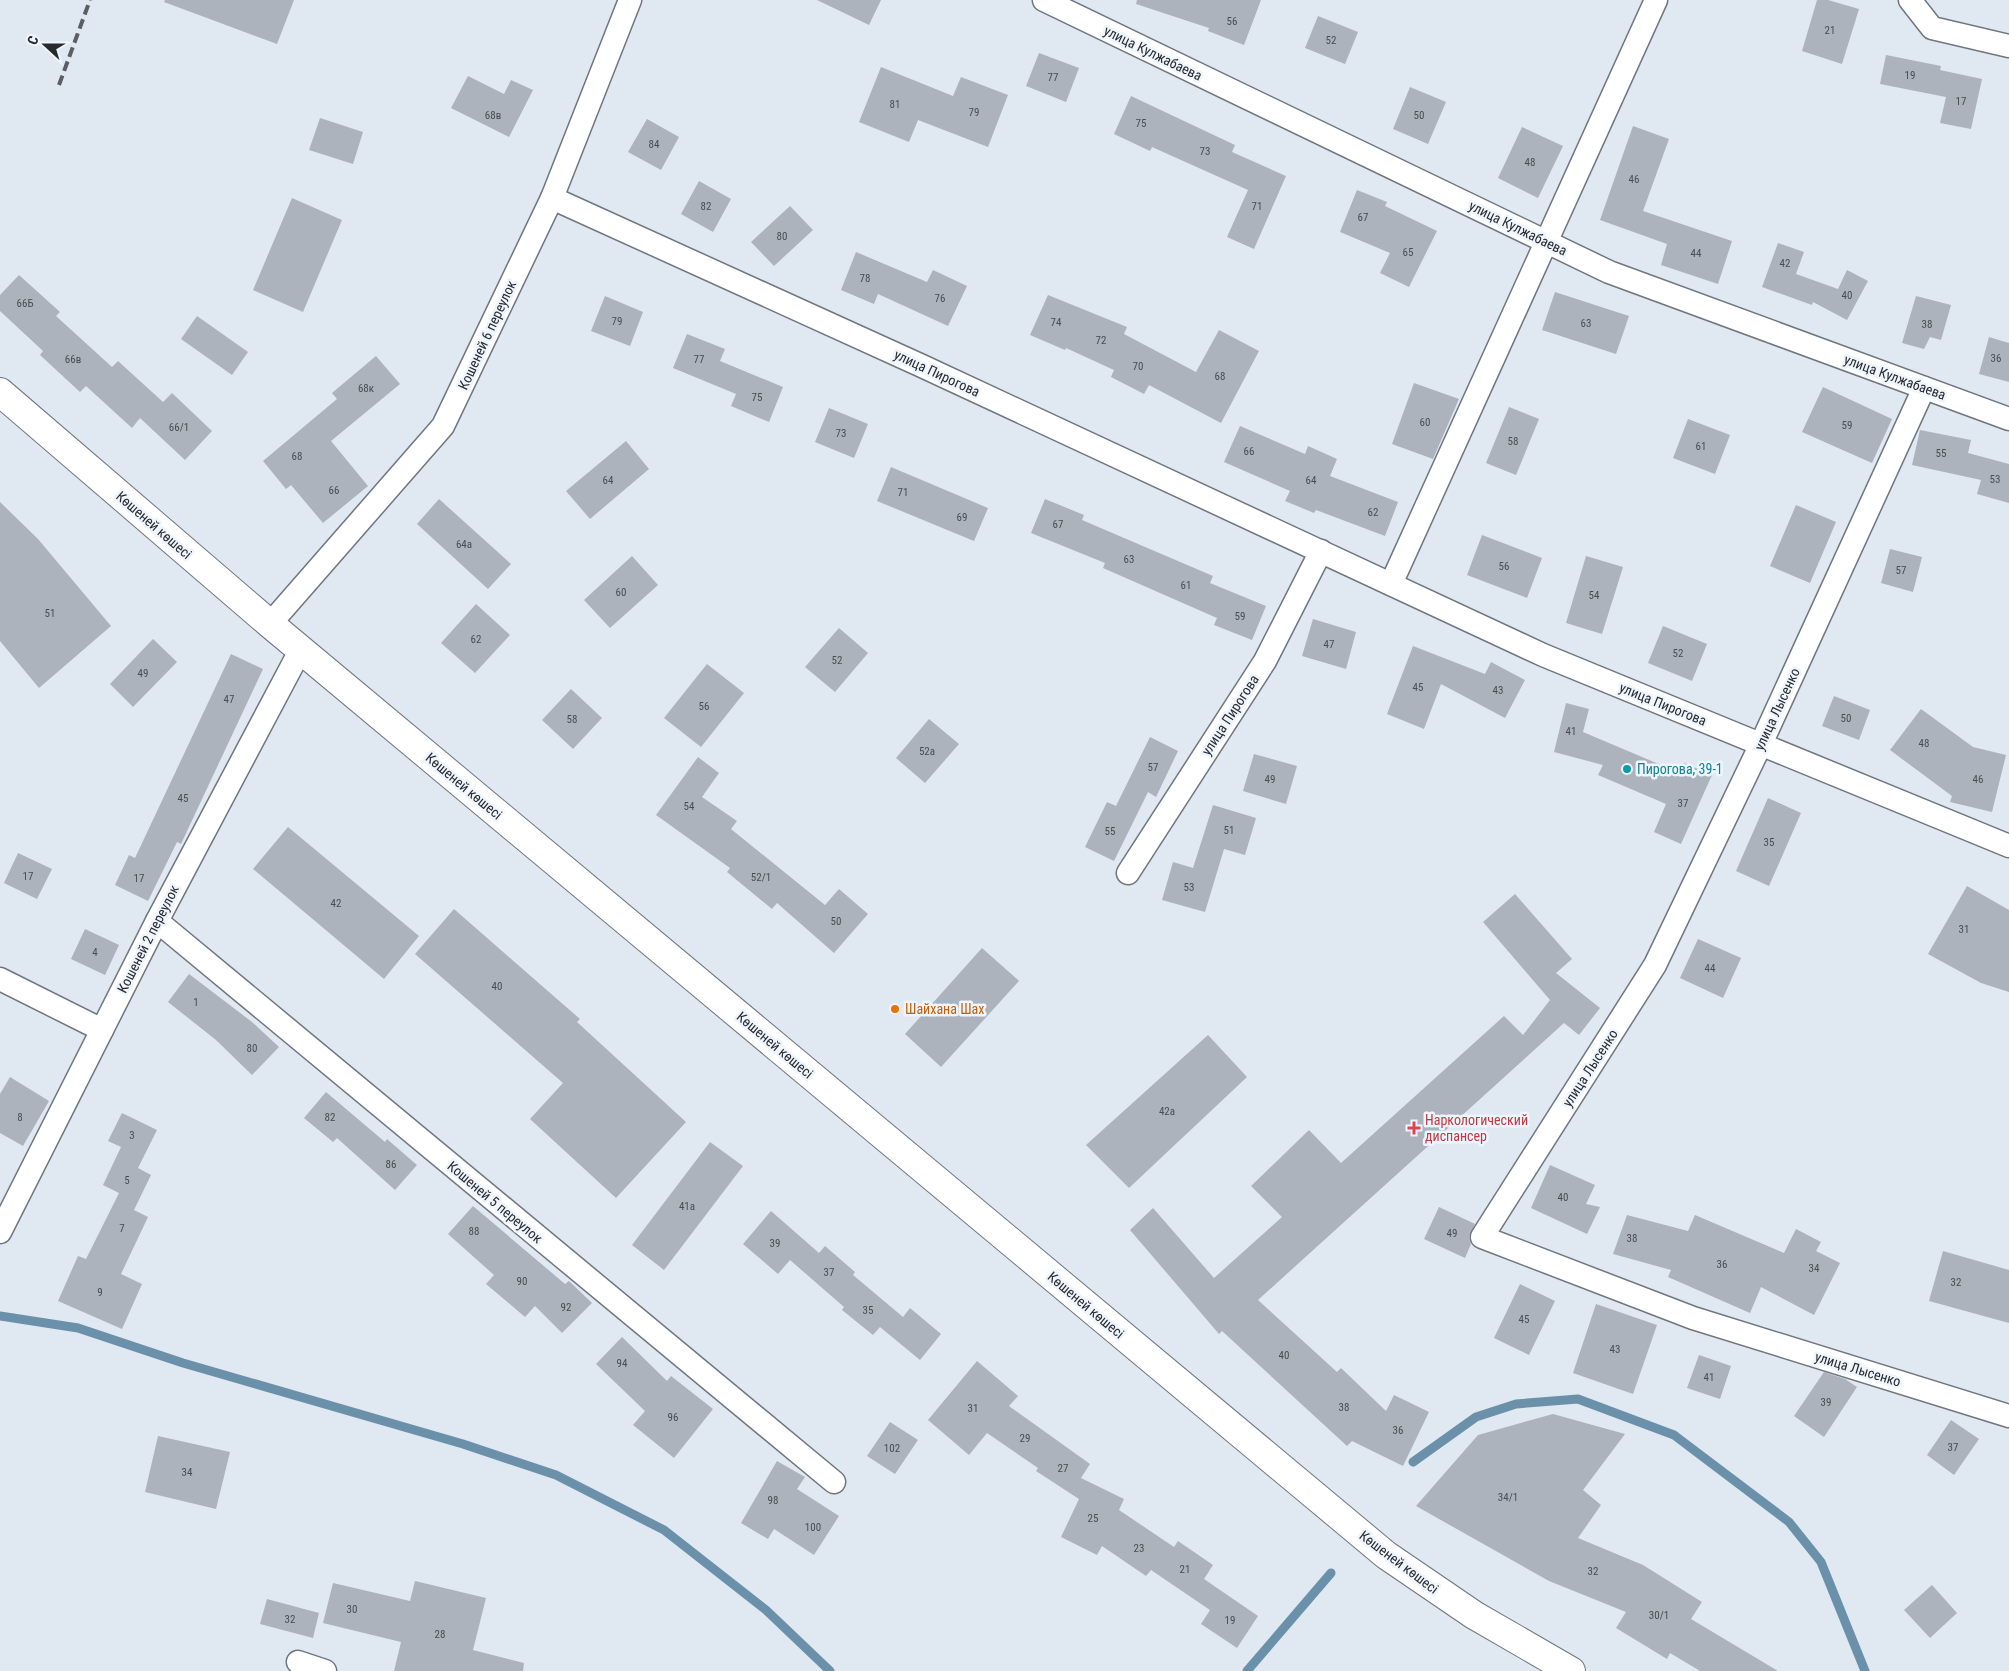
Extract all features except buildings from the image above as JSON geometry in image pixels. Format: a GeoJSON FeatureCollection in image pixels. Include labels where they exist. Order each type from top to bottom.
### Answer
{"type":"FeatureCollection","features":[{"type":"Feature","properties":{"kind":"main road","name":"Көшеней көшесі"},"geometry":{"type":"LineString","coordinates":[[0,392],[270,624],[1386,1555],[1474,1615],[1570,1671]]}},
{"type":"Feature","properties":{"kind":"street","name":"Кошеней 6 переулок"},"geometry":{"type":"LineString","coordinates":[[270,624],[443,426],[552,198],[630,0]]}},
{"type":"Feature","properties":{"kind":"street","name":"улица Кулжабаева"},"geometry":{"type":"LineString","coordinates":[[1044,0],[1609,272],[2009,419]]}},
{"type":"Feature","properties":{"kind":"street"},"geometry":{"type":"LineString","coordinates":[[1391,584],[1656,0]]}},
{"type":"Feature","properties":{"kind":"street"},"geometry":{"type":"LineString","coordinates":[[1910,0],[1932,28],[2009,46]]}},
{"type":"Feature","properties":{"kind":"street","name":"улица Пирогова"},"geometry":{"type":"LineString","coordinates":[[552,198],[922,366],[1544,655],[2009,846]]}},
{"type":"Feature","properties":{"kind":"street","name":"улица Лысенко"},"geometry":{"type":"LineString","coordinates":[[1924,388],[1761,744],[1656,965],[1482,1237],[1693,1318],[2009,1416]]}},
{"type":"Feature","properties":{"kind":"street","name":"улица Пирогова"},"geometry":{"type":"LineString","coordinates":[[1128,873],[1265,661],[1320,551]]}},
{"type":"Feature","properties":{"kind":"street","name":"Кошеней 2 переулок"},"geometry":{"type":"LineString","coordinates":[[0,1232],[157,921],[301,649]]}},
{"type":"Feature","properties":{"kind":"street","name":"Кошеней 5 переулок"},"geometry":{"type":"LineString","coordinates":[[157,921],[834,1482]]}},
{"type":"Feature","properties":{"kind":"street"},"geometry":{"type":"LineString","coordinates":[[0,979],[102,1030]]}},
{"type":"Feature","properties":{"kind":"street"},"geometry":{"type":"LineString","coordinates":[[298,1662],[325,1671]]}},
{"type":"Feature","properties":{"kind":"waterway"},"geometry":{"type":"LineString","coordinates":[[0,1316],[78,1328],[183,1363],[463,1444],[556,1475],[664,1530],[766,1610],[830,1671]]}},
{"type":"Feature","properties":{"kind":"waterway"},"geometry":{"type":"LineString","coordinates":[[1413,1462],[1476,1417],[1516,1404],[1578,1399],[1674,1435],[1789,1522],[1821,1562],[1865,1671]]}},
{"type":"Feature","properties":{"kind":"waterway"},"geometry":{"type":"LineString","coordinates":[[1247,1671],[1331,1573]]}},
{"type":"Feature","properties":{"kind":"railway"},"geometry":{"type":"LineString","coordinates":[[59,85],[90,0]]}},
{"type":"Feature","properties":{"kind":"place","name":"Пирогова, 39-1"},"geometry":{"type":"Point","coordinates":[1627,769]}},
{"type":"Feature","properties":{"kind":"place","name":"Шайхана Шах"},"geometry":{"type":"Point","coordinates":[895,1009]}},
{"type":"Feature","properties":{"kind":"place","name":"Наркологический диспансер"},"geometry":{"type":"Point","coordinates":[1414,1128]}}]}
